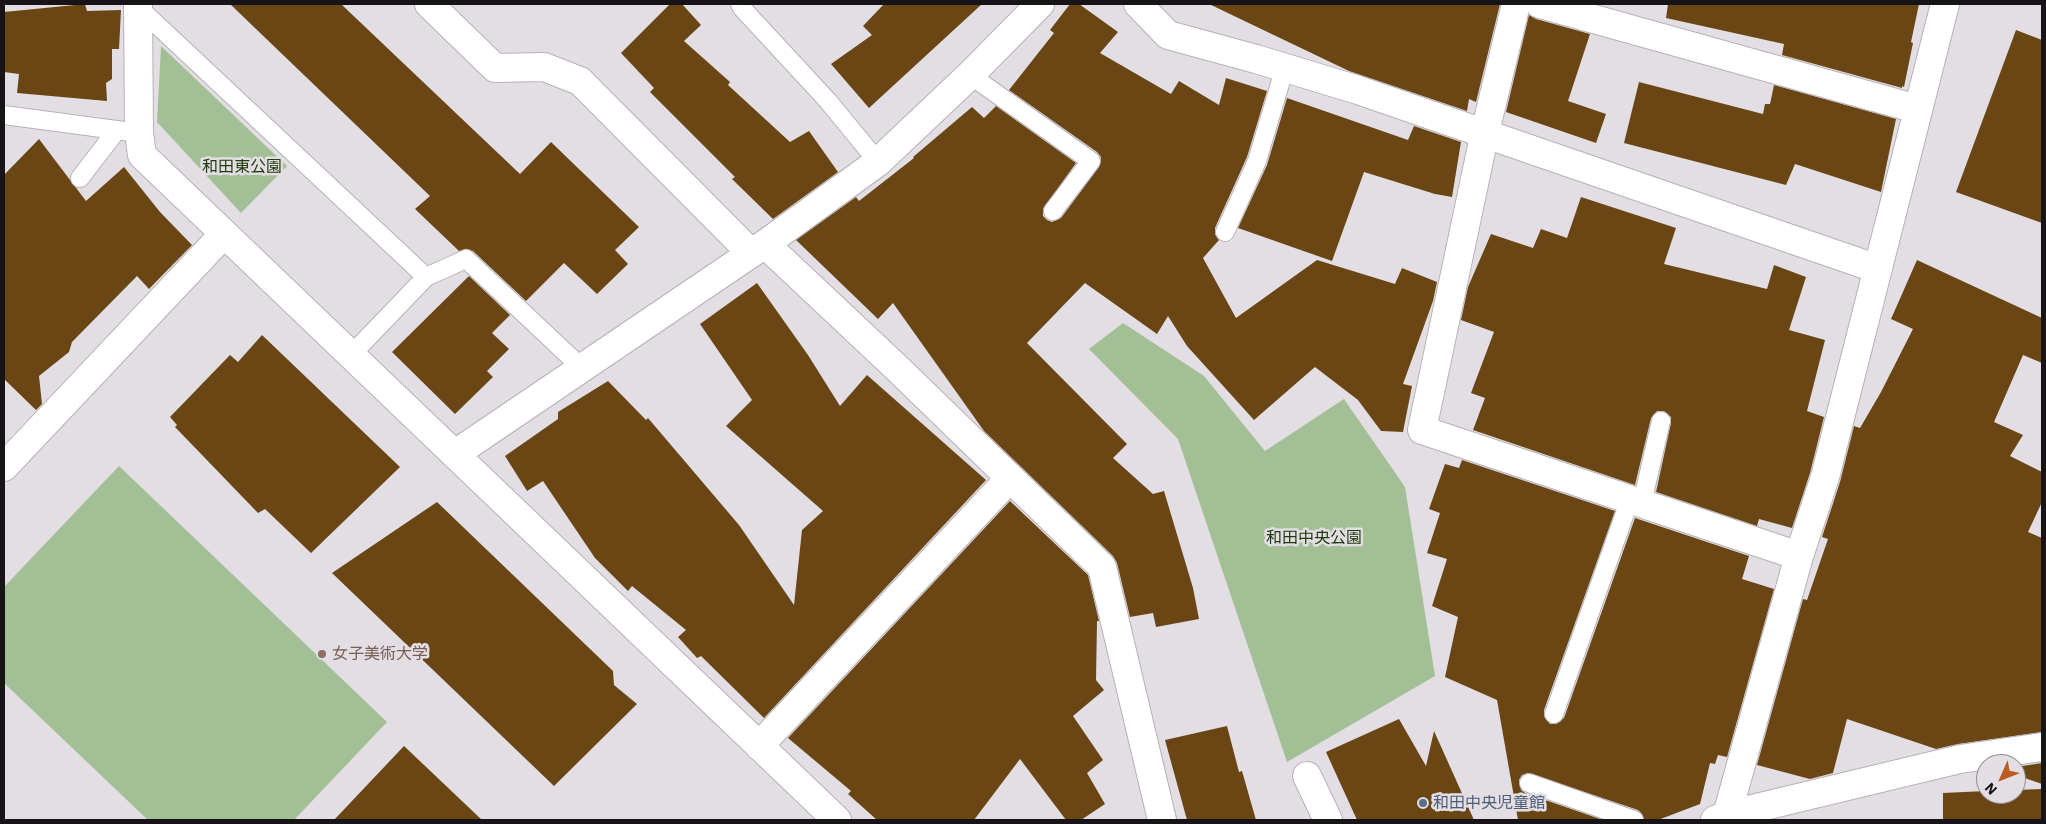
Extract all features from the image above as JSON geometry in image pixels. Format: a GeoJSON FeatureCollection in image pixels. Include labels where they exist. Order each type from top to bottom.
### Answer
{"type":"FeatureCollection","features":[{"type":"Feature","properties":{"kind":"street"},"geometry":{"type":"LineString","coordinates":[[429,4],[495,68],[544,67],[580,82],[758,249],[898,369],[1102,567],[1162,820]]}},
{"type":"Feature","properties":{"kind":"street"},"geometry":{"type":"LineString","coordinates":[[455,454],[758,249],[878,162],[970,75],[1040,4]]}},
{"type":"Feature","properties":{"kind":"street"},"geometry":{"type":"LineString","coordinates":[[1138,4],[1168,35],[1285,68],[1484,132],[1878,269]]}},
{"type":"Feature","properties":{"kind":"street"},"geometry":{"type":"LineString","coordinates":[[1516,4],[1484,132],[1422,430],[1799,556]]}},
{"type":"Feature","properties":{"kind":"street"},"geometry":{"type":"LineString","coordinates":[[1540,4],[1917,109]]}},
{"type":"Feature","properties":{"kind":"street"},"geometry":{"type":"LineString","coordinates":[[1721,818],[1799,556],[1825,477],[1945,4]]}},
{"type":"Feature","properties":{"kind":"street"},"geometry":{"type":"LineString","coordinates":[[138,6],[128,131],[142,156],[837,820]]}},
{"type":"Feature","properties":{"kind":"street"},"geometry":{"type":"LineString","coordinates":[[4,467],[223,235]]}},
{"type":"Feature","properties":{"kind":"street"},"geometry":{"type":"LineString","coordinates":[[759,746],[1010,478]]}},
{"type":"Feature","properties":{"kind":"street"},"geometry":{"type":"LineString","coordinates":[[1721,818],[1960,759],[2042,746]]}},
{"type":"Feature","properties":{"kind":"street"},"geometry":{"type":"LineString","coordinates":[[1307,776],[1328,820]]}},
{"type":"Feature","properties":{"kind":"lane"},"geometry":{"type":"LineString","coordinates":[[740,4],[828,101],[878,162]]}},
{"type":"Feature","properties":{"kind":"lane"},"geometry":{"type":"LineString","coordinates":[[138,6],[426,277]]}},
{"type":"Feature","properties":{"kind":"lane"},"geometry":{"type":"LineString","coordinates":[[1225,232],[1257,161],[1285,68]]}},
{"type":"Feature","properties":{"kind":"lane"},"geometry":{"type":"LineString","coordinates":[[970,75],[1091,160],[1053,211]]}},
{"type":"Feature","properties":{"kind":"lane"},"geometry":{"type":"LineString","coordinates":[[4,115],[128,131]]}},
{"type":"Feature","properties":{"kind":"lane"},"geometry":{"type":"LineString","coordinates":[[80,178],[128,131]]}},
{"type":"Feature","properties":{"kind":"lane"},"geometry":{"type":"LineString","coordinates":[[351,355],[426,277],[466,259],[582,368]]}},
{"type":"Feature","properties":{"kind":"lane"},"geometry":{"type":"LineString","coordinates":[[1554,714],[1636,501],[1661,421]]}},
{"type":"Feature","properties":{"kind":"lane"},"geometry":{"type":"LineString","coordinates":[[1529,783],[1634,820]]}},
{"type":"Feature","properties":{"kind":"green space","name":"和田東公園"},"geometry":{"type":"Polygon","coordinates":[[[161,46],[287,166],[241,213],[157,122],[161,46]]]}},
{"type":"Feature","properties":{"kind":"green space","name":"和田中央公園"},"geometry":{"type":"Polygon","coordinates":[[[1123,323],[1204,376],[1265,451],[1344,399],[1405,487],[1435,676],[1287,762],[1178,439],[1089,349],[1123,323]]]}},
{"type":"Feature","properties":{"kind":"green space"},"geometry":{"type":"Polygon","coordinates":[[[119,466],[387,722],[294,820],[148,820],[4,683],[4,587],[119,466]]]}},
{"type":"Feature","properties":{"kind":"building"},"geometry":{"type":"Polygon","coordinates":[[[85,4],[87,11],[121,10],[119,49],[112,49],[112,79],[106,83],[107,101],[17,93],[19,74],[4,72],[4,12],[85,4]]]}},
{"type":"Feature","properties":{"kind":"building"},"geometry":{"type":"Polygon","coordinates":[[[230,4],[341,4],[520,174],[551,142],[639,227],[615,250],[628,264],[597,294],[564,263],[526,301],[473,251],[467,249],[459,251],[415,209],[430,196],[230,4]]]}},
{"type":"Feature","properties":{"kind":"building"},"geometry":{"type":"Polygon","coordinates":[[[670,4],[682,4],[701,25],[684,41],[730,82],[728,85],[790,142],[809,131],[838,172],[773,219],[732,179],[735,177],[650,92],[654,88],[621,53],[670,4]]]}},
{"type":"Feature","properties":{"kind":"building"},"geometry":{"type":"Polygon","coordinates":[[[884,4],[982,4],[869,108],[831,64],[872,35],[863,26],[884,4]]]}},
{"type":"Feature","properties":{"kind":"building"},"geometry":{"type":"Polygon","coordinates":[[[1070,4],[1079,4],[1118,32],[1100,53],[1171,94],[1179,81],[1219,105],[1226,78],[1267,91],[1247,157],[1215,228],[1215,234],[1219,240],[1203,258],[1236,318],[1317,260],[1395,284],[1402,268],[1437,282],[1433,301],[1403,384],[1412,386],[1403,432],[1381,431],[1358,400],[1315,367],[1254,420],[1187,346],[1168,316],[1157,334],[1085,283],[1027,343],[1127,444],[1113,458],[1153,494],[1164,491],[1193,588],[1199,619],[1156,627],[1153,613],[1130,617],[1117,563],[1113,556],[984,431],[893,303],[878,319],[796,240],[856,197],[859,201],[914,158],[972,107],[984,118],[996,106],[1076,163],[1043,209],[1043,216],[1047,220],[1052,222],[1061,218],[1099,167],[1101,157],[1097,152],[1009,90],[1054,33],[1050,30],[1070,4]]]}},
{"type":"Feature","properties":{"kind":"building"},"geometry":{"type":"Polygon","coordinates":[[[1209,4],[1500,4],[1476,102],[1469,99],[1467,111],[1349,71],[1209,4]]]}},
{"type":"Feature","properties":{"kind":"building"},"geometry":{"type":"Polygon","coordinates":[[[1668,4],[1919,4],[1911,42],[1913,43],[1904,87],[1902,86],[1902,88],[1782,55],[1784,44],[1666,18],[1668,4]]]}},
{"type":"Feature","properties":{"kind":"building"},"geometry":{"type":"Polygon","coordinates":[[[1529,15],[1536,19],[1590,34],[1568,101],[1606,114],[1596,143],[1506,112],[1529,15]]]}},
{"type":"Feature","properties":{"kind":"building"},"geometry":{"type":"Polygon","coordinates":[[[2016,30],[2042,40],[2042,223],[1956,192],[2016,30]]]}},
{"type":"Feature","properties":{"kind":"building"},"geometry":{"type":"Polygon","coordinates":[[[1639,82],[1763,114],[1765,104],[1770,104],[1774,85],[1896,119],[1881,192],[1795,164],[1786,185],[1624,143],[1639,82]]]}},
{"type":"Feature","properties":{"kind":"building"},"geometry":{"type":"Polygon","coordinates":[[[1287,98],[1408,140],[1414,126],[1461,142],[1452,197],[1435,194],[1364,172],[1332,261],[1238,228],[1267,165],[1287,98]]]}},
{"type":"Feature","properties":{"kind":"building"},"geometry":{"type":"Polygon","coordinates":[[[39,139],[86,201],[124,167],[160,212],[192,245],[149,289],[137,276],[72,342],[69,352],[39,376],[42,404],[36,410],[4,379],[4,175],[39,139]]]}},
{"type":"Feature","properties":{"kind":"building"},"geometry":{"type":"Polygon","coordinates":[[[1581,197],[1676,228],[1664,264],[1767,289],[1774,265],[1806,277],[1789,330],[1825,340],[1807,411],[1824,417],[1810,473],[1792,528],[1759,519],[1757,526],[1656,492],[1671,423],[1671,417],[1664,411],[1657,411],[1651,418],[1635,485],[1473,430],[1485,398],[1471,393],[1494,332],[1461,320],[1468,287],[1491,234],[1533,248],[1541,229],[1567,238],[1581,197]]]}},
{"type":"Feature","properties":{"kind":"building"},"geometry":{"type":"Polygon","coordinates":[[[1917,260],[2042,318],[2042,363],[2023,355],[1994,422],[2023,435],[2010,456],[2042,472],[2042,502],[2028,532],[2042,538],[2042,732],[1936,749],[1847,719],[1833,773],[1810,779],[1757,765],[1803,599],[1807,600],[1828,539],[1822,537],[1840,482],[1854,426],[1860,428],[1881,392],[1913,329],[1891,319],[1917,260]]]}},
{"type":"Feature","properties":{"kind":"building"},"geometry":{"type":"Polygon","coordinates":[[[469,276],[510,315],[492,333],[509,349],[487,371],[493,377],[455,414],[392,352],[469,276]]]}},
{"type":"Feature","properties":{"kind":"building"},"geometry":{"type":"Polygon","coordinates":[[[757,283],[808,355],[840,406],[867,375],[986,480],[764,718],[701,656],[697,658],[678,637],[686,630],[632,586],[628,591],[595,558],[543,481],[527,491],[505,456],[558,419],[558,412],[608,381],[646,420],[648,418],[739,525],[794,605],[802,530],[823,511],[726,426],[752,400],[700,324],[757,283]]]}},
{"type":"Feature","properties":{"kind":"building"},"geometry":{"type":"Polygon","coordinates":[[[262,335],[400,467],[311,553],[265,509],[258,513],[175,427],[177,425],[170,417],[230,355],[238,362],[262,335]]]}},
{"type":"Feature","properties":{"kind":"building"},"geometry":{"type":"Polygon","coordinates":[[[1462,460],[1615,511],[1544,710],[1544,716],[1550,724],[1556,724],[1564,718],[1635,518],[1749,556],[1742,579],[1774,589],[1727,757],[1718,755],[1715,764],[1710,763],[1700,804],[1658,820],[1644,820],[1638,810],[1528,773],[1522,775],[1519,780],[1521,790],[1525,793],[1603,820],[1518,820],[1497,700],[1445,677],[1458,617],[1432,606],[1447,559],[1427,553],[1440,513],[1429,509],[1445,464],[1459,468],[1462,460]]]}},
{"type":"Feature","properties":{"kind":"building"},"geometry":{"type":"Polygon","coordinates":[[[1010,501],[1088,575],[1099,621],[1097,621],[1096,680],[1104,690],[1073,716],[1103,760],[1087,773],[1105,804],[1081,820],[1066,820],[1020,759],[974,820],[877,820],[848,794],[851,791],[788,738],[1010,501]]]}},
{"type":"Feature","properties":{"kind":"building"},"geometry":{"type":"Polygon","coordinates":[[[437,502],[613,671],[614,685],[637,704],[554,786],[332,573],[437,502]]]}},
{"type":"Feature","properties":{"kind":"building"},"geometry":{"type":"Polygon","coordinates":[[[1399,719],[1426,766],[1434,731],[1474,820],[1357,820],[1326,752],[1399,719]]]}},
{"type":"Feature","properties":{"kind":"building"},"geometry":{"type":"Polygon","coordinates":[[[1227,726],[1239,772],[1242,771],[1256,820],[1187,820],[1165,740],[1227,726]]]}},
{"type":"Feature","properties":{"kind":"building"},"geometry":{"type":"Polygon","coordinates":[[[404,746],[482,820],[334,820],[404,746]]]}},
{"type":"Feature","properties":{"kind":"building"},"geometry":{"type":"Polygon","coordinates":[[[2042,763],[2042,784],[2026,778],[2026,765],[2042,763]]]}},
{"type":"Feature","properties":{"kind":"building"},"geometry":{"type":"Polygon","coordinates":[[[2042,789],[2042,820],[1943,820],[1943,793],[1976,791],[1976,804],[2026,804],[2026,790],[2042,789]]]}},
{"type":"Feature","properties":{"kind":"place","name":"女子美術大学"},"geometry":{"type":"Point","coordinates":[322,654]}},
{"type":"Feature","properties":{"kind":"place","name":"和田中央児童館"},"geometry":{"type":"Point","coordinates":[1423,803]}}]}
